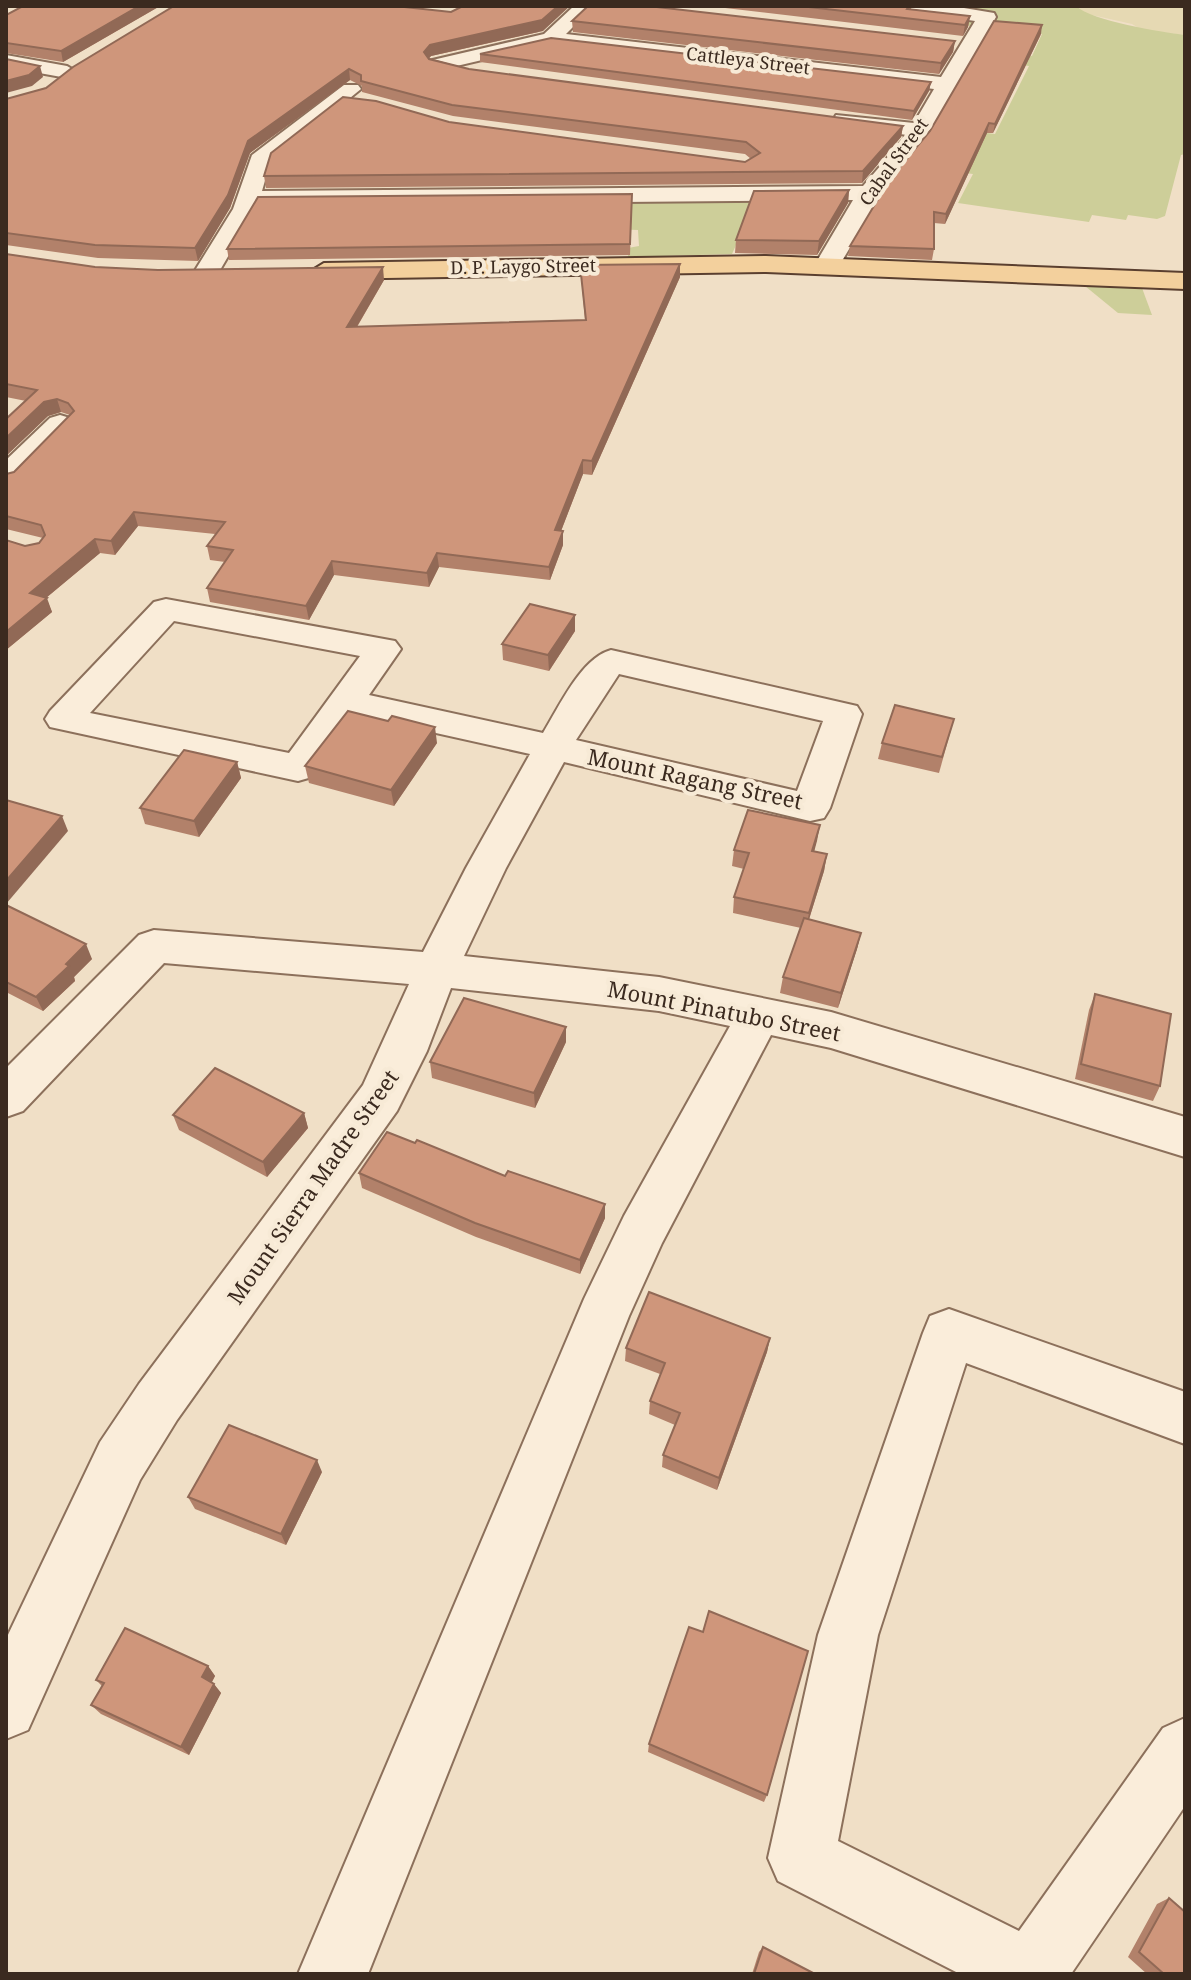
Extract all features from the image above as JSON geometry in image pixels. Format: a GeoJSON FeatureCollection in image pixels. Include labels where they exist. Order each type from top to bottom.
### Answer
{"type":"FeatureCollection","features":[{"type":"Feature","properties":{"kind":"main road","name":"D. P. Laygo Street"},"geometry":{"type":"LineString","coordinates":[[302,271],[749,264],[1185,281]]}},
{"type":"Feature","properties":{"kind":"main road"},"geometry":{"type":"LineString","coordinates":[[177,272],[239,272]]}},
{"type":"Feature","properties":{"kind":"street"},"geometry":{"type":"LineString","coordinates":[[485,73],[428,66],[551,38],[585,6]]}},
{"type":"Feature","properties":{"kind":"street","name":"Cabal Street"},"geometry":{"type":"LineString","coordinates":[[827,266],[849,225],[920,130],[945,84],[961,44],[987,17],[916,6]]}},
{"type":"Feature","properties":{"kind":"street","name":"Cattleya Street"},"geometry":{"type":"LineString","coordinates":[[551,38],[945,84]]}},
{"type":"Feature","properties":{"kind":"street"},"geometry":{"type":"LineString","coordinates":[[6,61],[74,68],[40,93]]}},
{"type":"Feature","properties":{"kind":"street"},"geometry":{"type":"LineString","coordinates":[[207,272],[249,198],[260,160],[353,96]]}},
{"type":"Feature","properties":{"kind":"street"},"geometry":{"type":"LineString","coordinates":[[827,118],[920,130]]}},
{"type":"Feature","properties":{"kind":"street"},"geometry":{"type":"LineString","coordinates":[[249,198],[872,193]]}},
{"type":"Feature","properties":{"kind":"street"},"geometry":{"type":"LineString","coordinates":[[6,477],[60,424]]}},
{"type":"Feature","properties":{"kind":"street"},"geometry":{"type":"LineString","coordinates":[[166,609],[383,649],[346,701],[298,768],[63,719],[166,609]]}},
{"type":"Feature","properties":{"kind":"street","name":"Mount Sierra Madre Street"},"geometry":{"type":"LineString","coordinates":[[6,1708],[120,1461],[158,1402],[380,1098],[404,1054],[437,970],[483,871],[552,749],[597,677],[611,661]]}},
{"type":"Feature","properties":{"kind":"street","name":"Mount Ragang Street"},"geometry":{"type":"LineString","coordinates":[[346,701],[810,808],[844,714],[611,661]]}},
{"type":"Feature","properties":{"kind":"street","name":"Mount Pinatubo Street"},"geometry":{"type":"LineString","coordinates":[[6,1098],[154,946],[437,970],[659,994],[759,1014],[897,1049],[1185,1137]]}},
{"type":"Feature","properties":{"kind":"street"},"geometry":{"type":"LineString","coordinates":[[333,1974],[603,1316],[642,1232],[759,1014]]}},
{"type":"Feature","properties":{"kind":"street"},"geometry":{"type":"LineString","coordinates":[[1185,1418],[949,1333],[848,1635],[801,1858],[1031,1973],[1185,1750]]}},
{"type":"Feature","properties":{"kind":"shaded area"},"geometry":{"type":"Polygon","coordinates":[[[1076,6],[1185,6],[1185,35],[1142,30],[1132,24],[1083,13],[1076,6]]]}},
{"type":"Feature","properties":{"kind":"green space"},"geometry":{"type":"Polygon","coordinates":[[[943,6],[1076,6],[1111,21],[1185,35],[1185,154],[1181,155],[1165,216],[1157,219],[1128,215],[1126,220],[1092,215],[1089,222],[958,203],[973,174],[935,169],[938,127],[995,134],[1029,66],[971,58],[976,50],[1032,56],[1042,34],[908,19],[943,6]]]}},
{"type":"Feature","properties":{"kind":"green space"},"geometry":{"type":"Polygon","coordinates":[[[586,198],[757,198],[732,254],[628,257],[628,248],[639,246],[638,230],[583,228],[586,198]]]}},
{"type":"Feature","properties":{"kind":"green space"},"geometry":{"type":"Polygon","coordinates":[[[1085,286],[1142,288],[1152,315],[1118,313],[1085,286]]]}},
{"type":"Feature","properties":{"kind":"building"},"geometry":{"type":"Polygon","coordinates":[[[23,6],[139,6],[61,51],[6,43],[6,15],[23,6]]]}},
{"type":"Feature","properties":{"kind":"building"},"geometry":{"type":"Polygon","coordinates":[[[174,6],[395,6],[451,12],[463,6],[558,6],[542,20],[430,45],[424,52],[429,59],[469,69],[903,126],[863,171],[264,176],[271,153],[343,97],[376,101],[449,122],[745,162],[760,153],[746,142],[452,105],[361,81],[361,75],[349,69],[248,141],[228,195],[195,248],[95,245],[6,233],[6,99],[46,88],[73,67],[174,6]]]}},
{"type":"Feature","properties":{"kind":"building"},"geometry":{"type":"Polygon","coordinates":[[[588,6],[648,6],[955,41],[941,63],[572,21],[588,6]]]}},
{"type":"Feature","properties":{"kind":"building"},"geometry":{"type":"Polygon","coordinates":[[[800,6],[909,6],[907,9],[970,16],[965,25],[800,6]]]}},
{"type":"Feature","properties":{"kind":"building"},"geometry":{"type":"Polygon","coordinates":[[[994,21],[1042,25],[995,124],[989,123],[946,214],[934,212],[934,249],[850,246],[890,179],[930,131],[994,21]]]}},
{"type":"Feature","properties":{"kind":"building"},"geometry":{"type":"Polygon","coordinates":[[[551,38],[931,82],[914,111],[480,54],[551,38]]]}},
{"type":"Feature","properties":{"kind":"building"},"geometry":{"type":"Polygon","coordinates":[[[6,59],[40,66],[29,75],[6,81],[6,59]]]}},
{"type":"Feature","properties":{"kind":"building"},"geometry":{"type":"Polygon","coordinates":[[[849,190],[819,241],[736,240],[754,191],[849,190]]]}},
{"type":"Feature","properties":{"kind":"building"},"geometry":{"type":"Polygon","coordinates":[[[632,194],[630,244],[227,249],[258,197],[632,194]]]}},
{"type":"Feature","properties":{"kind":"building"},"geometry":{"type":"Polygon","coordinates":[[[6,254],[95,267],[158,270],[383,267],[347,327],[586,320],[580,265],[680,264],[592,461],[583,460],[555,530],[563,531],[549,567],[437,553],[427,573],[332,561],[306,606],[207,588],[233,550],[207,546],[225,522],[134,512],[111,541],[95,539],[30,593],[47,598],[6,632],[6,540],[25,546],[39,543],[45,535],[41,525],[6,516],[6,474],[14,472],[74,411],[68,403],[57,399],[44,402],[6,438],[6,419],[37,390],[6,384],[6,254]]]}},
{"type":"Feature","properties":{"kind":"building"},"geometry":{"type":"Polygon","coordinates":[[[530,604],[575,615],[548,655],[502,644],[530,604]]]}},
{"type":"Feature","properties":{"kind":"building"},"geometry":{"type":"Polygon","coordinates":[[[895,705],[954,719],[942,757],[882,743],[895,705]]]}},
{"type":"Feature","properties":{"kind":"building"},"geometry":{"type":"Polygon","coordinates":[[[348,711],[388,721],[392,716],[435,727],[391,790],[305,766],[348,711]]]}},
{"type":"Feature","properties":{"kind":"building"},"geometry":{"type":"Polygon","coordinates":[[[184,750],[237,762],[194,821],[140,808],[184,750]]]}},
{"type":"Feature","properties":{"kind":"building"},"geometry":{"type":"Polygon","coordinates":[[[6,800],[62,816],[6,881],[6,800]]]}},
{"type":"Feature","properties":{"kind":"building"},"geometry":{"type":"Polygon","coordinates":[[[748,810],[820,825],[812,851],[827,854],[809,913],[734,897],[749,853],[734,850],[748,810]]]}},
{"type":"Feature","properties":{"kind":"building"},"geometry":{"type":"Polygon","coordinates":[[[6,905],[86,944],[66,964],[69,966],[36,997],[6,982],[6,905]]]}},
{"type":"Feature","properties":{"kind":"building"},"geometry":{"type":"Polygon","coordinates":[[[804,918],[861,933],[841,993],[783,977],[804,918]]]}},
{"type":"Feature","properties":{"kind":"building"},"geometry":{"type":"Polygon","coordinates":[[[1095,994],[1171,1014],[1160,1086],[1081,1064],[1095,994]]]}},
{"type":"Feature","properties":{"kind":"building"},"geometry":{"type":"Polygon","coordinates":[[[464,998],[566,1027],[534,1093],[430,1062],[464,998]]]}},
{"type":"Feature","properties":{"kind":"building"},"geometry":{"type":"Polygon","coordinates":[[[215,1068],[304,1113],[263,1162],[173,1115],[215,1068]]]}},
{"type":"Feature","properties":{"kind":"building"},"geometry":{"type":"Polygon","coordinates":[[[387,1132],[415,1143],[417,1140],[505,1176],[508,1171],[605,1204],[580,1260],[475,1223],[359,1173],[387,1132]]]}},
{"type":"Feature","properties":{"kind":"building"},"geometry":{"type":"Polygon","coordinates":[[[649,1292],[770,1338],[719,1478],[663,1455],[680,1413],[650,1401],[665,1363],[626,1348],[649,1292]]]}},
{"type":"Feature","properties":{"kind":"building"},"geometry":{"type":"Polygon","coordinates":[[[229,1425],[317,1460],[281,1534],[188,1497],[229,1425]]]}},
{"type":"Feature","properties":{"kind":"building"},"geometry":{"type":"Polygon","coordinates":[[[709,1611],[808,1651],[767,1795],[649,1744],[689,1627],[703,1632],[709,1611]]]}},
{"type":"Feature","properties":{"kind":"building"},"geometry":{"type":"Polygon","coordinates":[[[125,1628],[208,1666],[202,1677],[214,1684],[181,1747],[91,1705],[104,1683],[96,1680],[125,1628]]]}},
{"type":"Feature","properties":{"kind":"building"},"geometry":{"type":"Polygon","coordinates":[[[1169,1898],[1185,1912],[1185,1974],[1164,1974],[1139,1952],[1169,1898]]]}},
{"type":"Feature","properties":{"kind":"building"},"geometry":{"type":"Polygon","coordinates":[[[763,1947],[815,1974],[754,1974],[763,1947]]]}}]}
